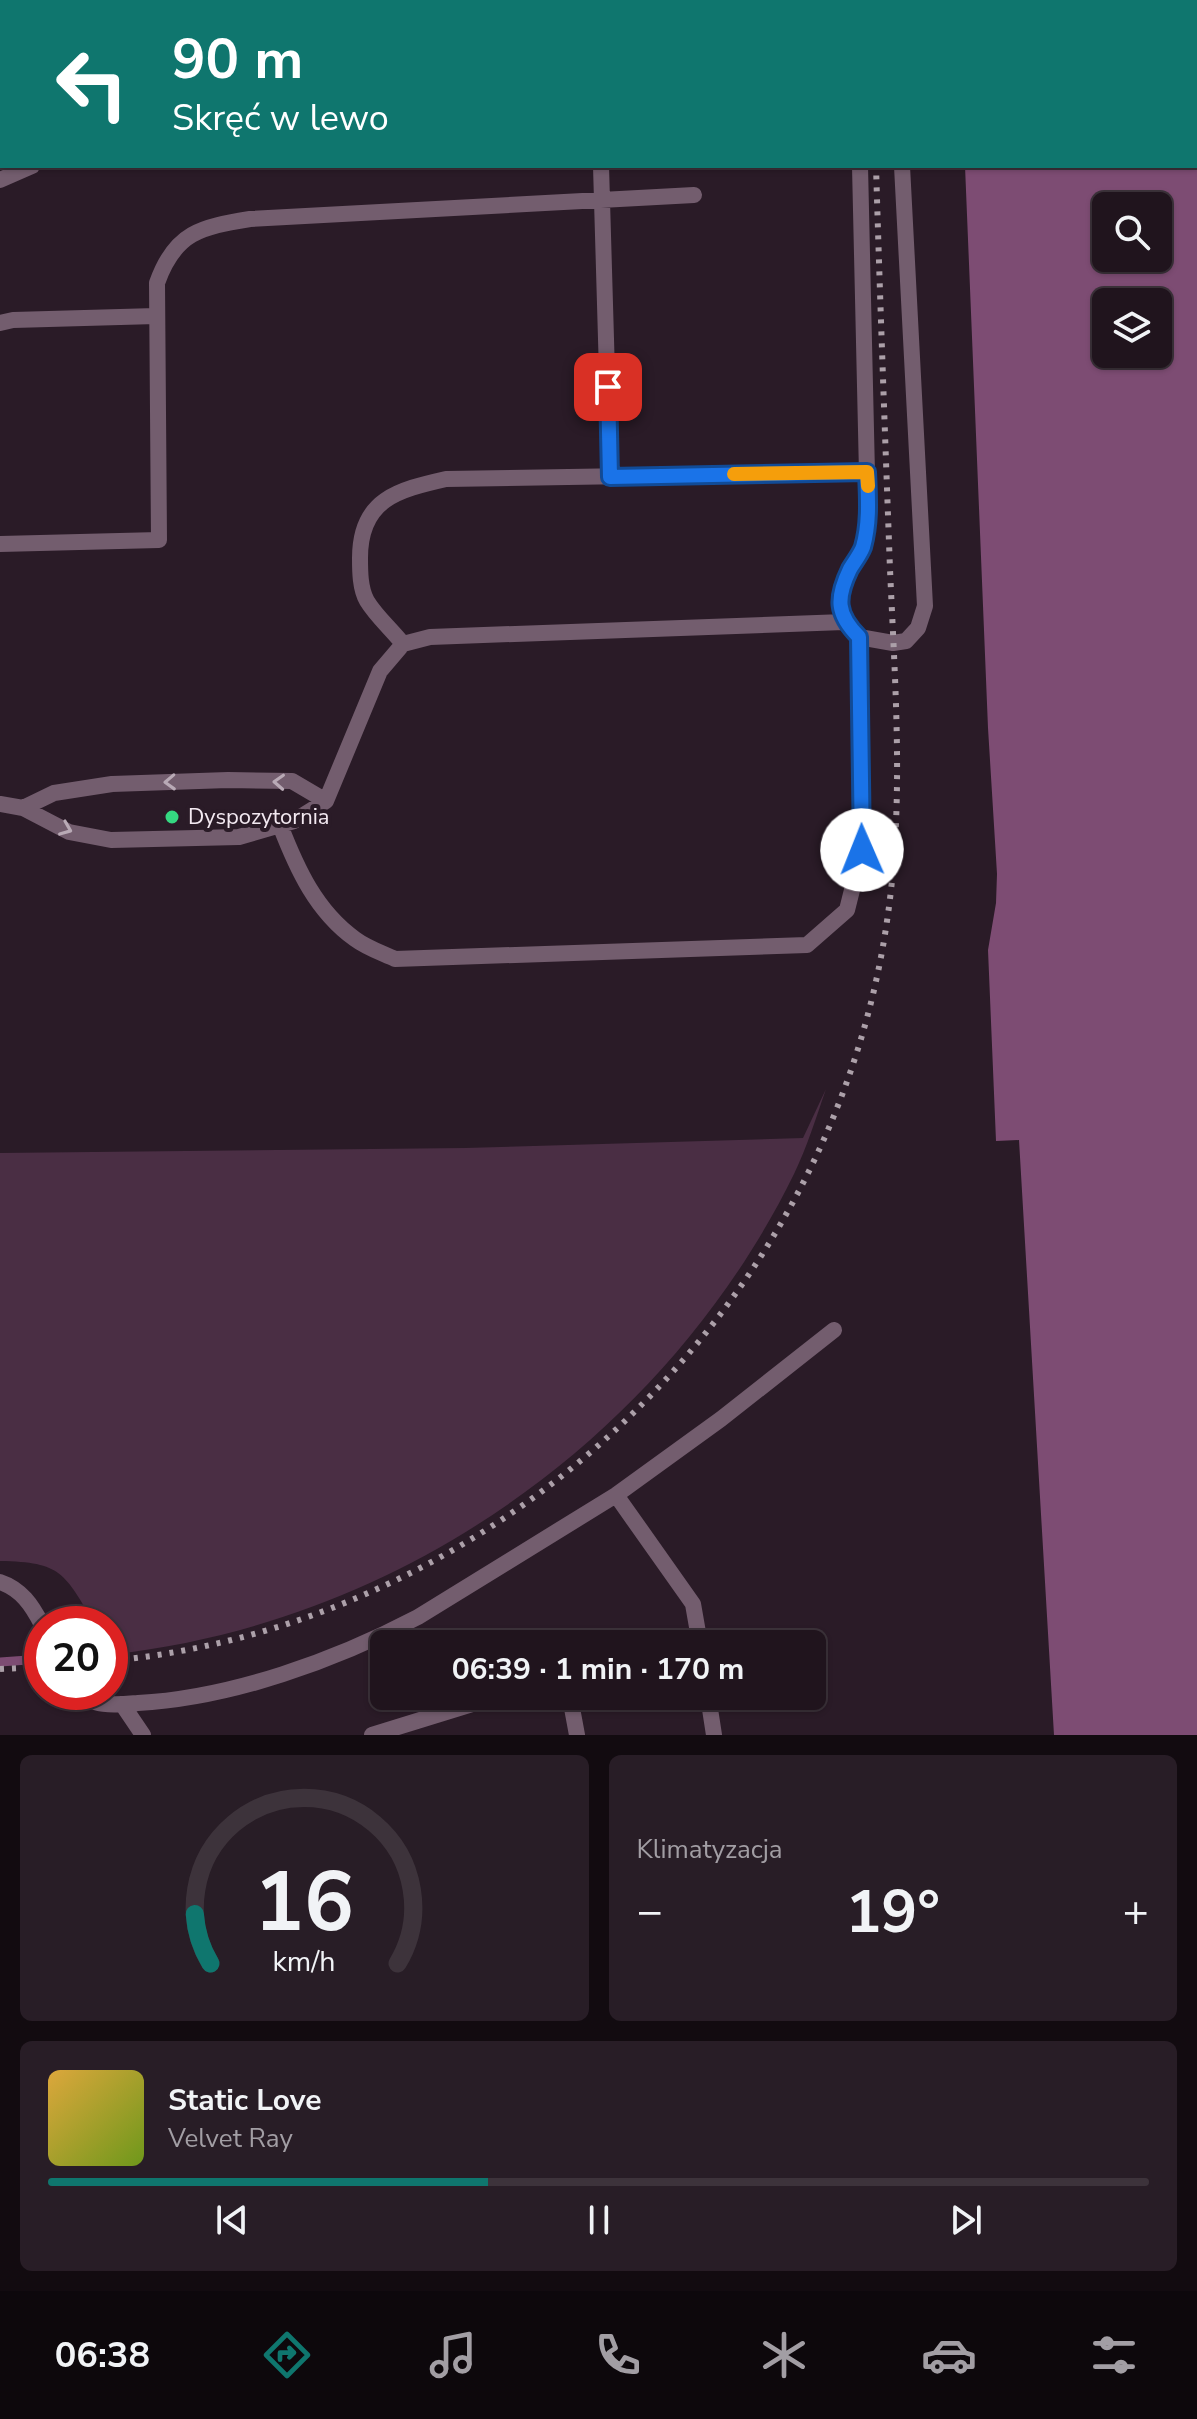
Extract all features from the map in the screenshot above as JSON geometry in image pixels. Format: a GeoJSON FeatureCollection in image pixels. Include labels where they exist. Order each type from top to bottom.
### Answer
{"type":"FeatureCollection","features":[{"type":"Feature","properties":{"kind":"lane"},"geometry":{"type":"LineString","coordinates":[[0,180],[27,168]]}},
{"type":"Feature","properties":{"kind":"lane"},"geometry":{"type":"LineString","coordinates":[[601,168],[610,477]]}},
{"type":"Feature","properties":{"kind":"lane"},"geometry":{"type":"LineString","coordinates":[[860,168],[868,518],[862,550],[849,571],[839,601],[844,622],[859,637],[893,643],[906,641],[918,628],[925,606],[902,168]]}},
{"type":"Feature","properties":{"kind":"lane"},"geometry":{"type":"LineString","coordinates":[[0,544],[159,540],[157,283],[165,260],[184,239],[213,225],[250,219],[694,195]]}},
{"type":"Feature","properties":{"kind":"lane"},"geometry":{"type":"LineString","coordinates":[[0,323],[13,320],[156,316]]}},
{"type":"Feature","properties":{"kind":"lane"},"geometry":{"type":"LineString","coordinates":[[403,644],[366,599],[360,540],[373,510],[401,490],[446,479],[867,472]]}},
{"type":"Feature","properties":{"kind":"lane"},"geometry":{"type":"LineString","coordinates":[[0,804],[23,808],[69,832],[111,840],[239,837],[294,821],[326,801],[380,671],[403,644],[430,637],[844,622]]}},
{"type":"Feature","properties":{"kind":"lane"},"geometry":{"type":"LineString","coordinates":[[280,825],[294,863],[322,909],[357,941],[395,959],[807,945],[847,910],[862,850],[859,637]]}},
{"type":"Feature","properties":{"kind":"lane"},"geometry":{"type":"LineString","coordinates":[[23,808],[54,793],[112,784],[228,780],[292,781],[326,801]]}},
{"type":"Feature","properties":{"kind":"lane"},"geometry":{"type":"LineString","coordinates":[[128,1704],[160,1702],[245,1684],[340,1653],[431,1610],[616,1495],[721,1419],[834,1330]]}},
{"type":"Feature","properties":{"kind":"lane"},"geometry":{"type":"LineString","coordinates":[[616,1495],[693,1604],[698,1630]]}},
{"type":"Feature","properties":{"kind":"lane"},"geometry":{"type":"LineString","coordinates":[[0,1582],[15,1587],[32,1606]]}},
{"type":"Feature","properties":{"kind":"lane"},"geometry":{"type":"LineString","coordinates":[[126,1710],[143,1735]]}},
{"type":"Feature","properties":{"kind":"lane"},"geometry":{"type":"LineString","coordinates":[[372,1735],[453,1710]]}},
{"type":"Feature","properties":{"kind":"lane"},"geometry":{"type":"LineString","coordinates":[[572,1710],[577,1735]]}},
{"type":"Feature","properties":{"kind":"lane"},"geometry":{"type":"LineString","coordinates":[[710,1710],[714,1735]]}},
{"type":"Feature","properties":{"kind":"shaded area"},"geometry":{"type":"Polygon","coordinates":[[[965,168],[1197,168],[1197,1735],[1054,1735],[1019,1140],[996,1141],[988,950],[996,903],[965,168]]]}},
{"type":"Feature","properties":{"kind":"shaded area"},"geometry":{"type":"Polygon","coordinates":[[[826,1089],[794,1174],[740,1268],[674,1355],[599,1432],[514,1500],[422,1557],[324,1602],[221,1635],[128,1652],[128,1606],[84,1606],[68,1582],[49,1568],[0,1561],[0,1153],[465,1148],[803,1138],[826,1089]]]}},
{"type":"Feature","properties":{"kind":"waterway"},"geometry":{"type":"LineString","coordinates":[[0,1662],[24,1660]]}},
{"type":"Feature","properties":{"kind":"railway"},"geometry":{"type":"LineString","coordinates":[[128,1658],[254,1634],[389,1583],[514,1511],[626,1420],[722,1312],[799,1190],[855,1057],[888,914],[893,871],[897,742],[876,168]]}},
{"type":"Feature","properties":{"kind":"railway"},"geometry":{"type":"LineString","coordinates":[[0,1669],[24,1668]]}},
{"type":"Feature","properties":{"kind":"slow traffic"},"geometry":{"type":"LineString","coordinates":[[734,474],[867,472],[868,486]]}},
{"type":"Feature","properties":{"kind":"place","name":"Dyspozytornia"},"geometry":{"type":"Point","coordinates":[172,817]}},
{"type":"Feature","properties":{"kind":"route"},"geometry":{"type":"LineString","coordinates":[[608,387],[610,477],[867,472],[868,518],[862,550],[849,571],[839,601],[844,622],[859,637],[862,850]]}}]}
